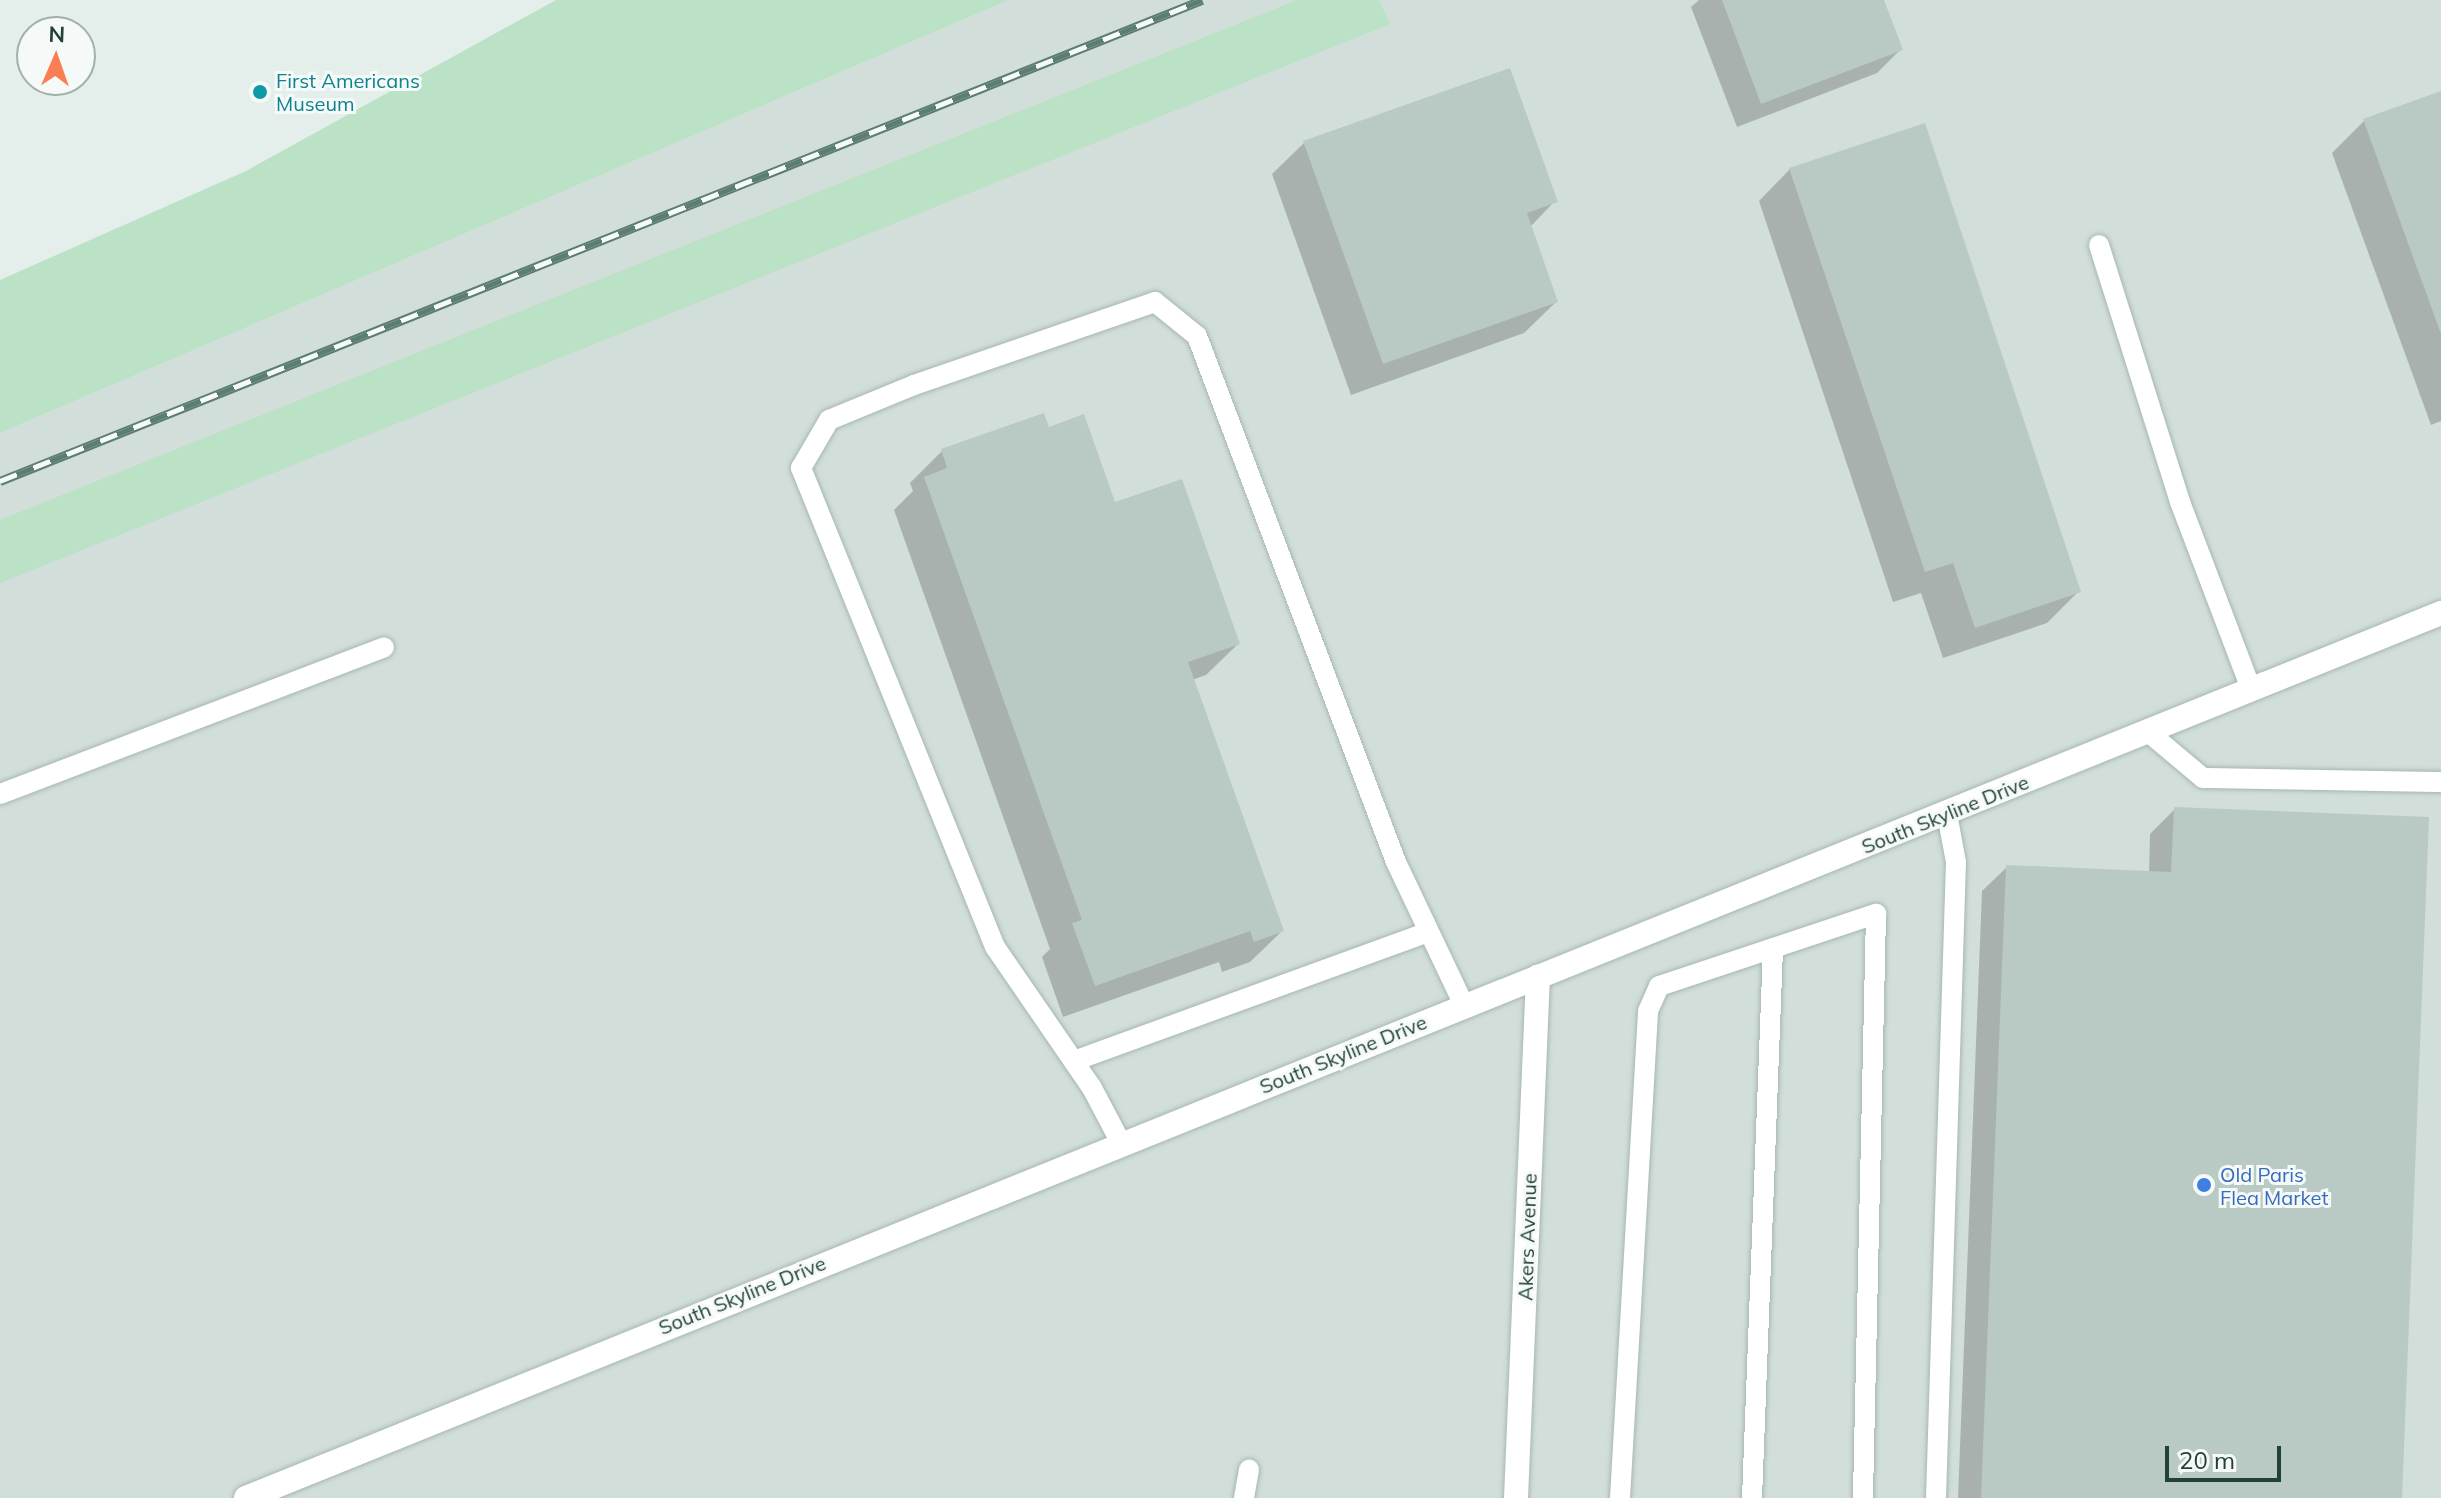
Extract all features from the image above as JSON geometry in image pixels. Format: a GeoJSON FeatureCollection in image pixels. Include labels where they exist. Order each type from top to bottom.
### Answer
{"type":"FeatureCollection","features":[{"type":"Feature","properties":{"kind":"street","name":"South Skyline Drive"},"geometry":{"type":"LineString","coordinates":[[246,1498],[2441,613]]}},
{"type":"Feature","properties":{"kind":"street","name":"Akers Avenue"},"geometry":{"type":"LineString","coordinates":[[1516,1498],[1538,976]]}},
{"type":"Feature","properties":{"kind":"lane"},"geometry":{"type":"LineString","coordinates":[[2099,245],[2180,502],[2251,689]]}},
{"type":"Feature","properties":{"kind":"lane"},"geometry":{"type":"LineString","coordinates":[[1121,1143],[1074,1061],[995,947],[801,468],[829,420],[914,385],[1155,302],[1197,336],[1396,862],[1464,1005]]}},
{"type":"Feature","properties":{"kind":"lane"},"geometry":{"type":"LineString","coordinates":[[0,794],[384,647]]}},
{"type":"Feature","properties":{"kind":"lane"},"geometry":{"type":"LineString","coordinates":[[2147,731],[2203,778],[2441,782]]}},
{"type":"Feature","properties":{"kind":"lane"},"geometry":{"type":"LineString","coordinates":[[1936,1498],[1956,862],[1947,814]]}},
{"type":"Feature","properties":{"kind":"lane"},"geometry":{"type":"LineString","coordinates":[[1620,1498],[1648,1011],[1659,986],[1876,914],[1863,1498]]}},
{"type":"Feature","properties":{"kind":"lane"},"geometry":{"type":"LineString","coordinates":[[1074,1061],[1428,932]]}},
{"type":"Feature","properties":{"kind":"lane"},"geometry":{"type":"LineString","coordinates":[[1752,1498],[1773,948]]}},
{"type":"Feature","properties":{"kind":"lane"},"geometry":{"type":"LineString","coordinates":[[1244,1498],[1249,1469]]}},
{"type":"Feature","properties":{"kind":"shaded area"},"geometry":{"type":"Polygon","coordinates":[[[1009,0],[2441,0],[2441,1498],[0,1498],[0,433],[1009,0]]]}},
{"type":"Feature","properties":{"kind":"green space"},"geometry":{"type":"Polygon","coordinates":[[[556,0],[1009,0],[0,433],[0,280],[246,171],[556,0]]]}},
{"type":"Feature","properties":{"kind":"green space"},"geometry":{"type":"Polygon","coordinates":[[[1297,0],[1379,0],[1390,24],[0,583],[0,520],[1297,0]]]}},
{"type":"Feature","properties":{"kind":"building"},"geometry":{"type":"Polygon","coordinates":[[[1722,0],[1884,0],[1903,50],[1761,104],[1722,0]]]}},
{"type":"Feature","properties":{"kind":"building"},"geometry":{"type":"Polygon","coordinates":[[[1510,68],[1558,202],[1527,213],[1558,302],[1383,364],[1303,141],[1510,68]]]}},
{"type":"Feature","properties":{"kind":"building"},"geometry":{"type":"Polygon","coordinates":[[[2441,91],[2441,334],[2363,119],[2441,91]]]}},
{"type":"Feature","properties":{"kind":"building"},"geometry":{"type":"Polygon","coordinates":[[[1925,123],[2081,592],[1975,628],[1953,563],[1925,572],[1789,168],[1925,123]]]}},
{"type":"Feature","properties":{"kind":"building"},"geometry":{"type":"Polygon","coordinates":[[[1044,413],[1049,427],[1084,414],[1115,502],[1182,479],[1240,644],[1188,662],[1284,931],[1254,942],[1250,931],[1095,986],[1072,923],[1082,920],[924,477],[947,468],[941,449],[1044,413]]]}},
{"type":"Feature","properties":{"kind":"building","name":"Old Paris Flea Market"},"geometry":{"type":"Polygon","coordinates":[[[2174,807],[2429,817],[2402,1498],[1981,1498],[2006,865],[2171,872],[2174,807]]]}},
{"type":"Feature","properties":{"kind":"railway"},"geometry":{"type":"LineString","coordinates":[[0,481],[1202,0]]}},
{"type":"Feature","properties":{"kind":"place","name":"First Americans Museum"},"geometry":{"type":"Point","coordinates":[260,92]}},
{"type":"Feature","properties":{"kind":"place","name":"Old Paris Flea Market"},"geometry":{"type":"Point","coordinates":[2204,1185]}}]}
